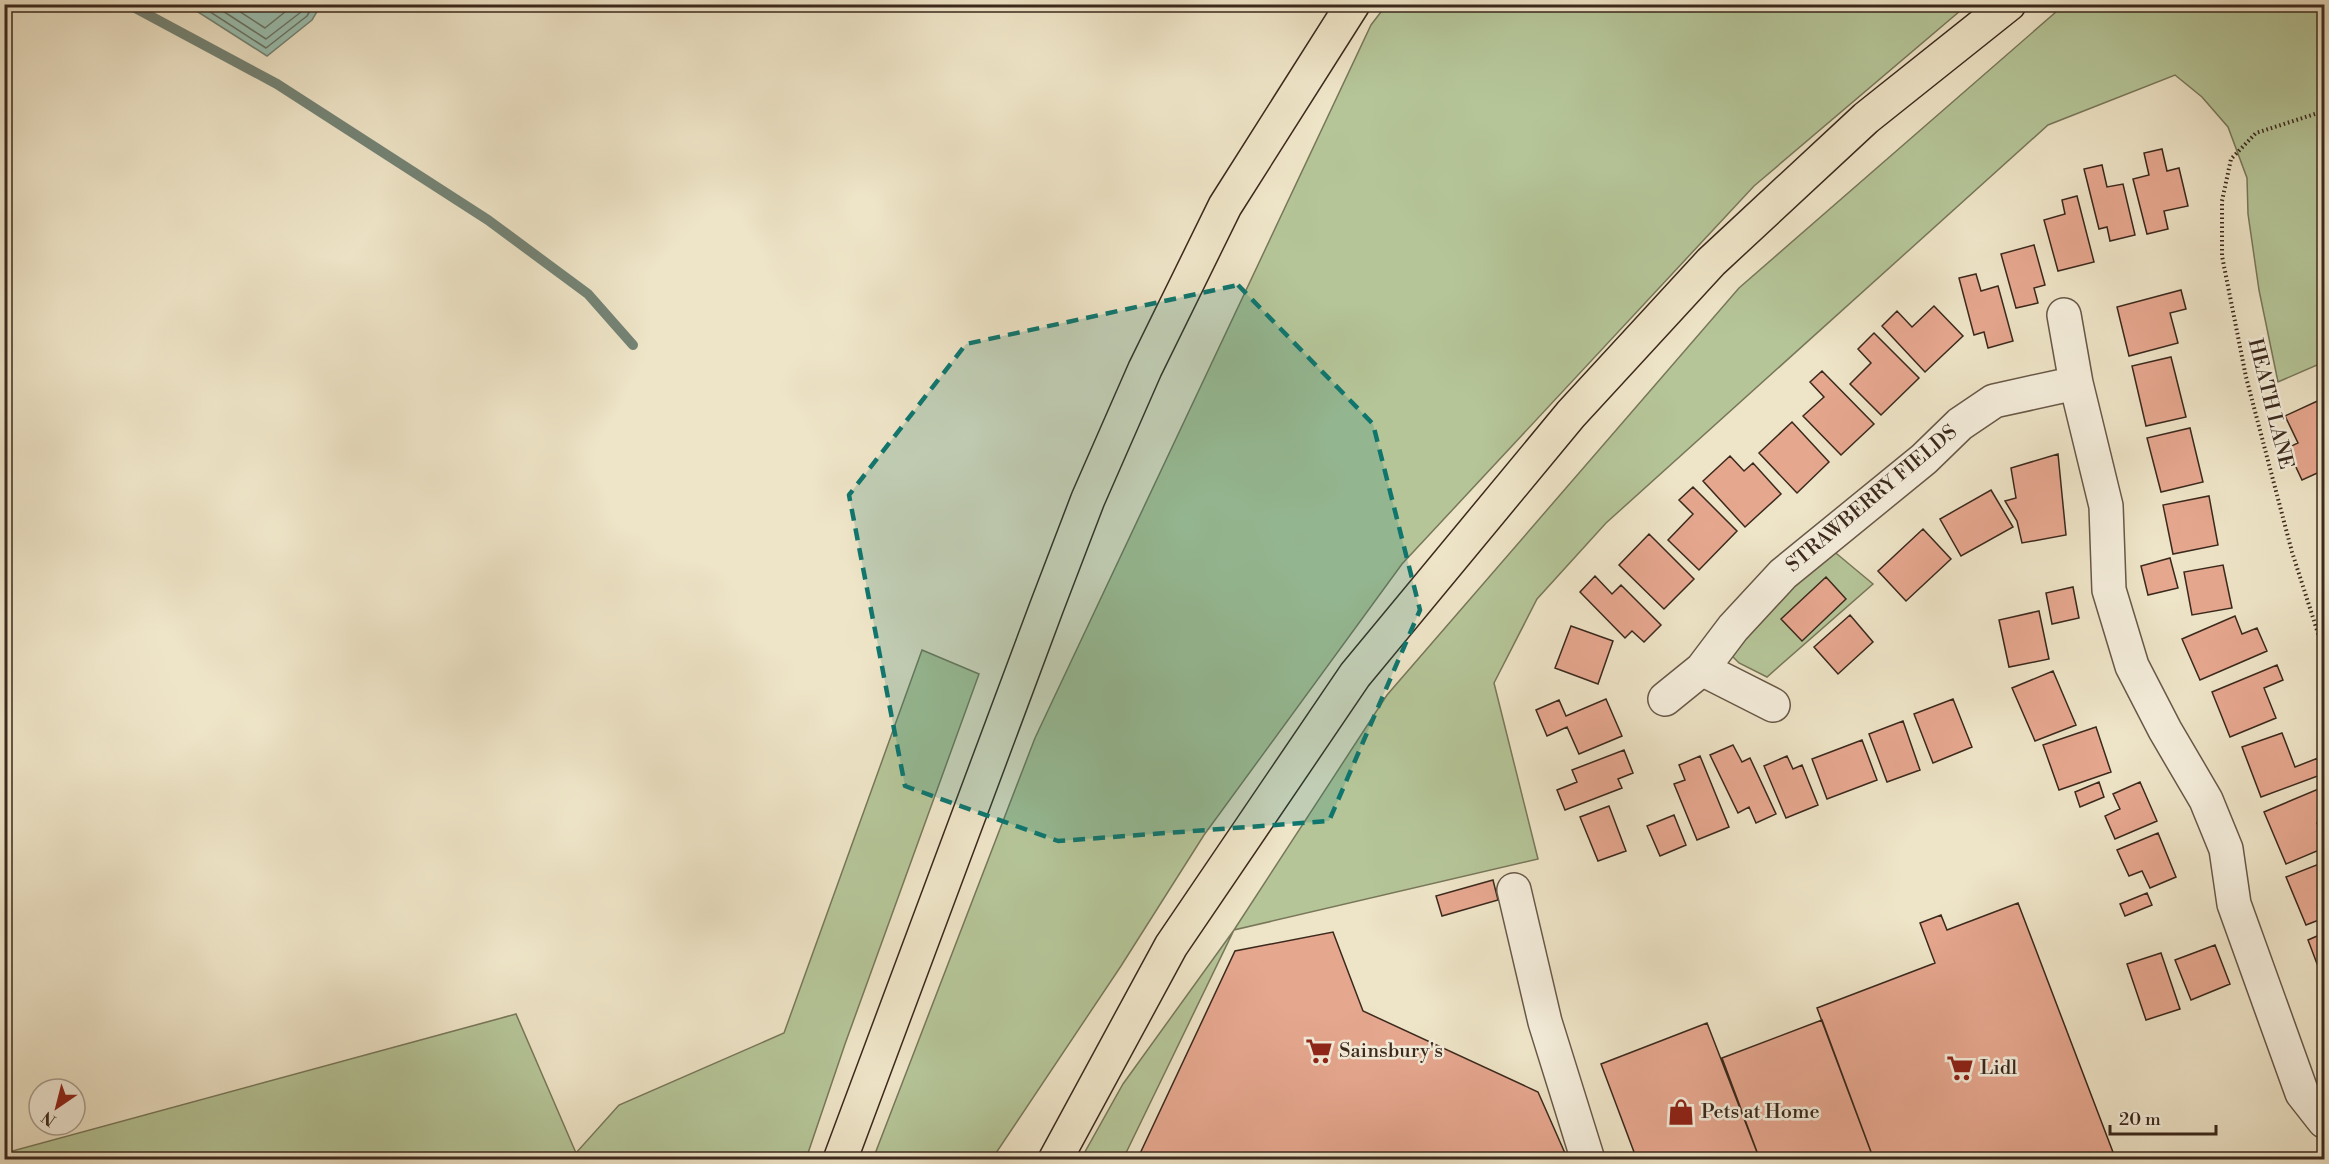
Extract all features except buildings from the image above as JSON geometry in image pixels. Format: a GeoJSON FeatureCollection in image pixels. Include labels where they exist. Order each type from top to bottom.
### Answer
{"type":"FeatureCollection","features":[{"type":"Feature","properties":{"kind":"highway"},"geometry":{"type":"LineString","coordinates":[[840,1160],[1047,606],[1088,500],[1145,369],[1225,206],[1353,4]]}},
{"type":"Feature","properties":{"kind":"highway"},"geometry":{"type":"LineString","coordinates":[[1055,1160],[1171,946],[1355,675],[1571,414],[1711,262],[1866,118],[2009,4]]}},
{"type":"Feature","properties":{"kind":"street"},"geometry":{"type":"LineString","coordinates":[[2064,315],[2076,383],[2106,506],[2109,590],[2132,666],[2165,730],[2206,800],[2226,849],[2234,904],[2302,1093],[2325,1121]]}},
{"type":"Feature","properties":{"kind":"street","name":"STRAWBERRY FIELDS"},"geometry":{"type":"LineString","coordinates":[[1665,699],[1702,669],[1733,628],[1783,574],[1924,459],[1959,424],[1994,401],[2076,383]]}},
{"type":"Feature","properties":{"kind":"street"},"geometry":{"type":"LineString","coordinates":[[1702,669],[1773,705]]}},
{"type":"Feature","properties":{"kind":"street"},"geometry":{"type":"LineString","coordinates":[[1514,890],[1545,1022],[1588,1160]]}},
{"type":"Feature","properties":{"kind":"path","name":"HEATH LANE"},"geometry":{"type":"LineString","coordinates":[[2325,114],[2314,114],[2256,133],[2230,159],[2222,201],[2222,256],[2246,377],[2292,552],[2325,652]]}},
{"type":"Feature","properties":{"kind":"highlighted area"},"geometry":{"type":"Polygon","coordinates":[[[1238,285],[1373,424],[1420,610],[1329,821],[1058,841],[905,786],[849,495],[966,344],[1238,285]]]}},
{"type":"Feature","properties":{"kind":"shaded area"},"geometry":{"type":"Polygon","coordinates":[[[1387,4],[1967,5],[1754,186],[1402,564],[1204,835],[1121,966],[992,1159],[873,1159],[1035,738],[1371,25],[1387,4]]]}},
{"type":"Feature","properties":{"kind":"shaded area"},"geometry":{"type":"Polygon","coordinates":[[[2064,5],[2324,5],[2324,362],[2278,382],[2259,290],[2248,214],[2247,178],[2228,127],[2202,97],[2175,75],[2048,125],[1606,523],[1537,599],[1494,683],[1538,859],[1234,930],[1387,695],[1739,288],[2064,5]]]}},
{"type":"Feature","properties":{"kind":"shaded area"},"geometry":{"type":"Polygon","coordinates":[[[1831,549],[1873,584],[1767,677],[1739,663],[1730,654],[1731,641],[1831,549]]]}},
{"type":"Feature","properties":{"kind":"shaded area"},"geometry":{"type":"Polygon","coordinates":[[[922,650],[979,674],[845,1044],[806,1159],[5,1159],[5,1153],[64,1137],[87,1137],[87,1131],[516,1014],[576,1153],[619,1105],[784,1033],[922,650]]]}},
{"type":"Feature","properties":{"kind":"shaded area"},"geometry":{"type":"Polygon","coordinates":[[[1234,930],[1123,1159],[1081,1159],[1123,1084],[1234,930]]]}},
{"type":"Feature","properties":{"kind":"water"},"geometry":{"type":"Polygon","coordinates":[[[187,5],[321,5],[312,20],[267,56],[187,5]]]}},
{"type":"Feature","properties":{"kind":"waterway"},"geometry":{"type":"LineString","coordinates":[[128,4],[277,84],[488,220],[588,294],[633,345]]}},
{"type":"Feature","properties":{"kind":"place","name":"Sainsbury's"},"geometry":{"type":"Point","coordinates":[1319,1051]}},
{"type":"Feature","properties":{"kind":"place","name":"Lidl"},"geometry":{"type":"Point","coordinates":[1960,1068]}},
{"type":"Feature","properties":{"kind":"place","name":"Pets at Home"},"geometry":{"type":"Point","coordinates":[1681,1112]}}]}
